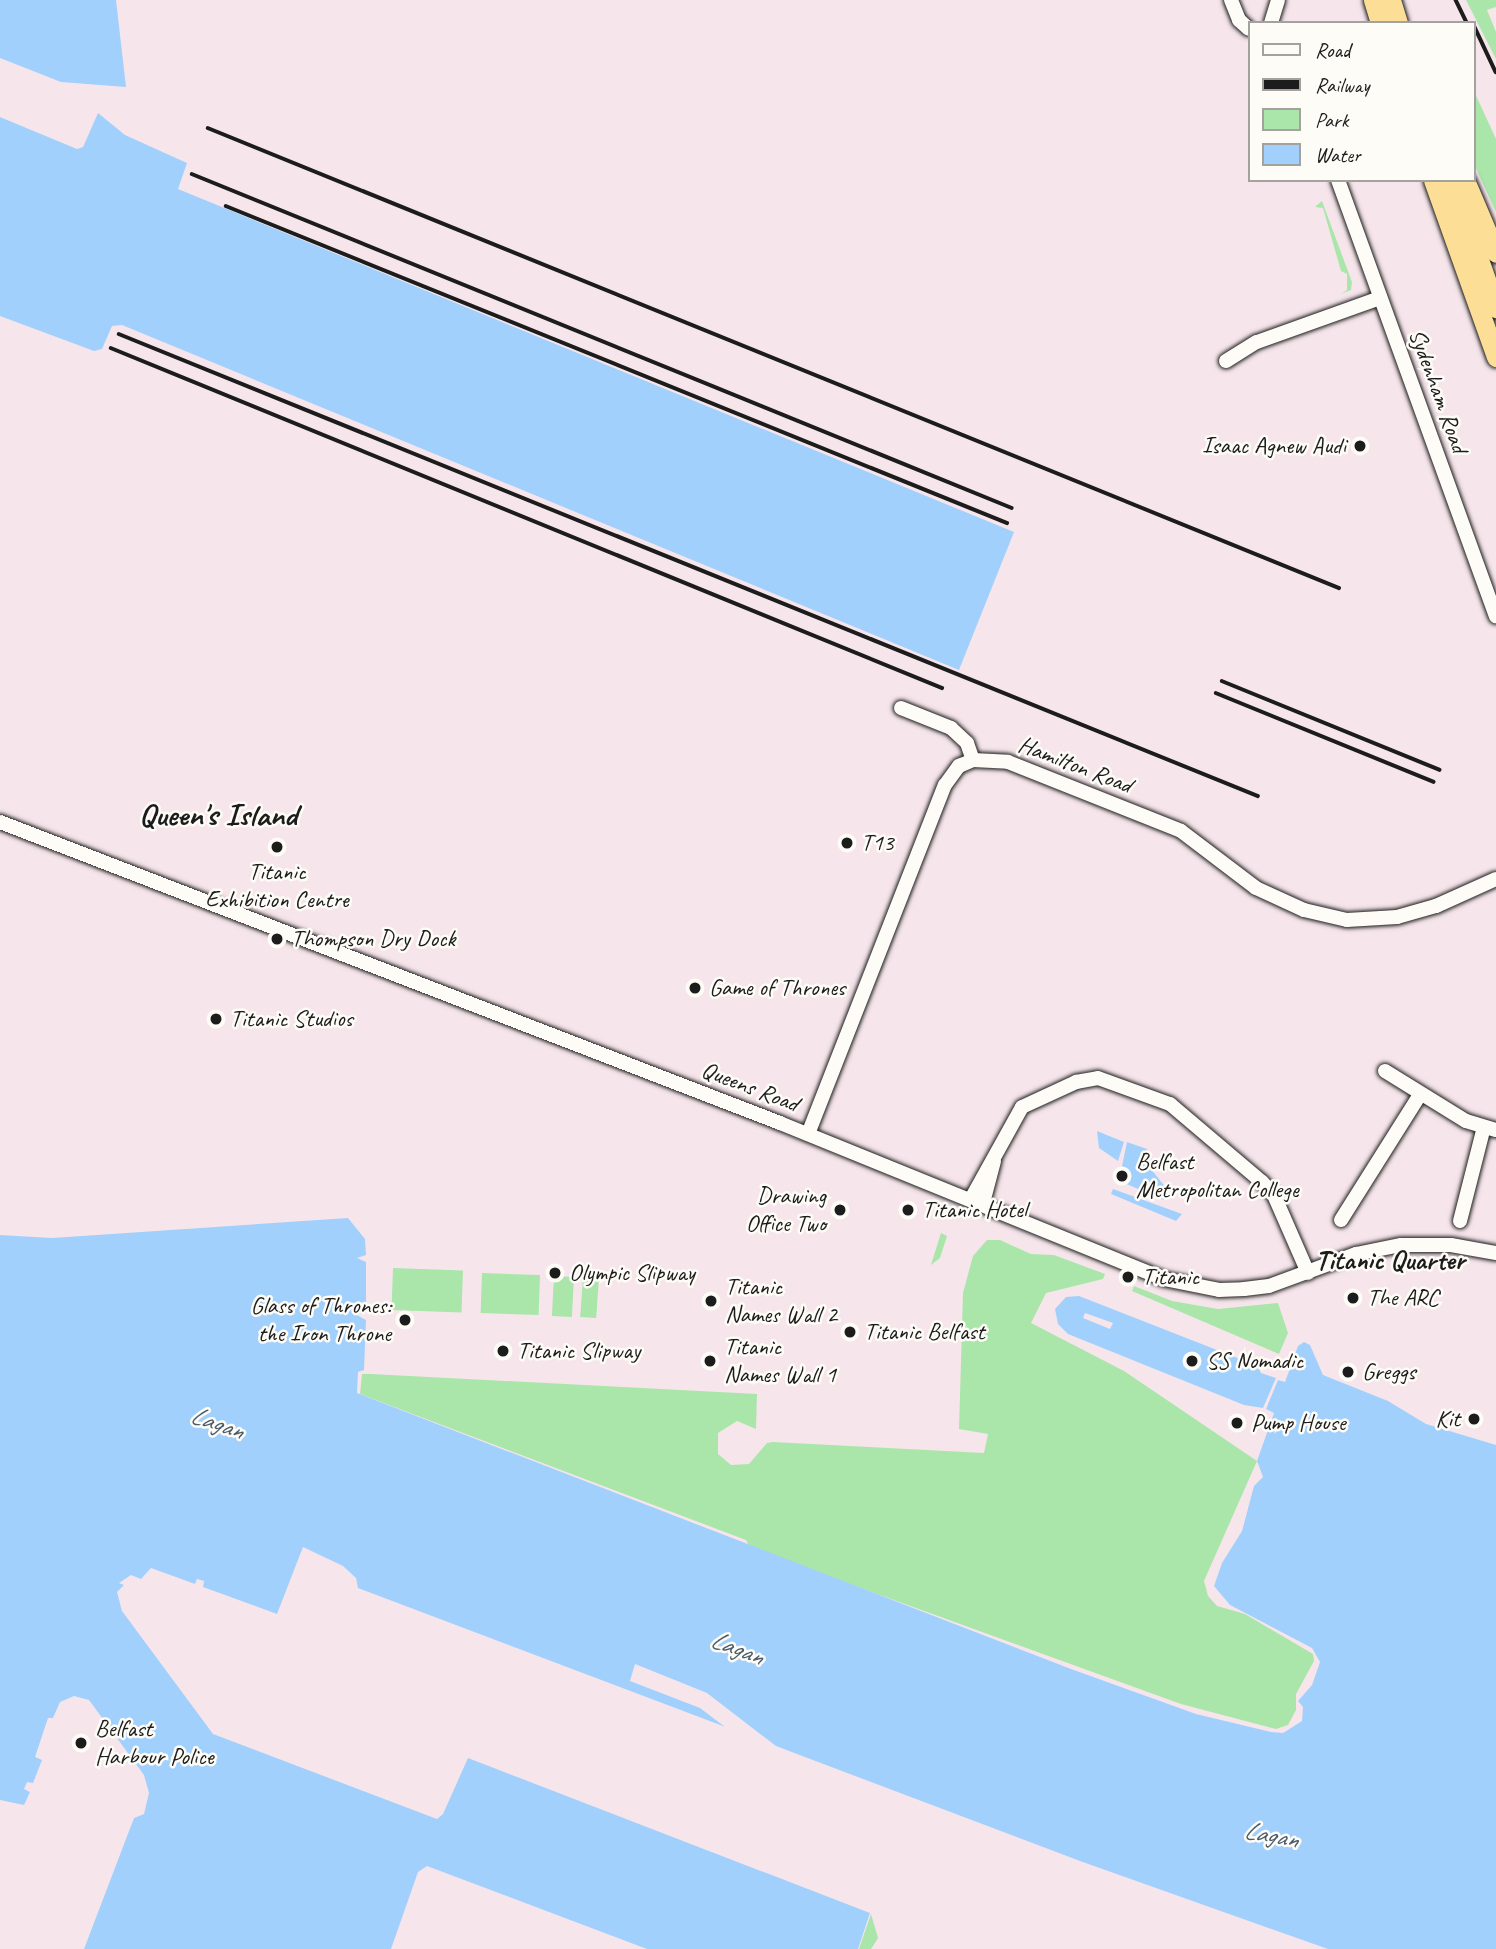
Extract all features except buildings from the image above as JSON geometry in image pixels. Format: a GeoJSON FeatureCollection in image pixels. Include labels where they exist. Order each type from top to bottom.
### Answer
{"type":"FeatureCollection","features":[{"type":"Feature","properties":{"kind":"highway"},"geometry":{"type":"LineString","coordinates":[[1373,0],[1379,21]]}},
{"type":"Feature","properties":{"kind":"highway"},"geometry":{"type":"LineString","coordinates":[[1391,0],[1397,21]]}},
{"type":"Feature","properties":{"kind":"highway"},"geometry":{"type":"LineString","coordinates":[[1434,182],[1496,357]]}},
{"type":"Feature","properties":{"kind":"highway"},"geometry":{"type":"LineString","coordinates":[[1452,182],[1496,308]]}},
{"type":"Feature","properties":{"kind":"highway"},"geometry":{"type":"LineString","coordinates":[[1466,182],[1496,254]]}},
{"type":"Feature","properties":{"kind":"street"},"geometry":{"type":"LineString","coordinates":[[1231,0],[1239,20],[1248,28]]}},
{"type":"Feature","properties":{"kind":"street"},"geometry":{"type":"LineString","coordinates":[[1272,21],[1278,1]]}},
{"type":"Feature","properties":{"kind":"street"},"geometry":{"type":"LineString","coordinates":[[1278,1],[1284,21]]}},
{"type":"Feature","properties":{"kind":"street","name":"Sydenham Road"},"geometry":{"type":"LineString","coordinates":[[1339,182],[1496,616]]}},
{"type":"Feature","properties":{"kind":"street"},"geometry":{"type":"LineString","coordinates":[[1226,360],[1257,342],[1381,298]]}},
{"type":"Feature","properties":{"kind":"street"},"geometry":{"type":"LineString","coordinates":[[808,1134],[935,808],[959,766],[973,760],[967,743],[951,728],[901,708]]}},
{"type":"Feature","properties":{"kind":"street","name":"Hamilton Road"},"geometry":{"type":"LineString","coordinates":[[973,760],[1008,762],[1181,831],[1256,888],[1304,910],[1347,920],[1410,913],[1496,879]]}},
{"type":"Feature","properties":{"kind":"street","name":"Queens Road"},"geometry":{"type":"LineString","coordinates":[[0,822],[808,1134],[1189,1286],[1247,1289],[1308,1273],[1356,1254],[1408,1244],[1451,1245],[1496,1253]]}},
{"type":"Feature","properties":{"kind":"street"},"geometry":{"type":"LineString","coordinates":[[1385,1071],[1419,1096],[1490,1129],[1460,1221]]}},
{"type":"Feature","properties":{"kind":"street"},"geometry":{"type":"LineString","coordinates":[[977,1201],[1008,1127],[1022,1107],[1087,1079],[1098,1078],[1170,1104],[1274,1195],[1308,1273]]}},
{"type":"Feature","properties":{"kind":"street"},"geometry":{"type":"LineString","coordinates":[[1341,1220],[1419,1096]]}},
{"type":"Feature","properties":{"kind":"green space"},"geometry":{"type":"Polygon","coordinates":[[[1466,0],[1496,0],[1496,7],[1487,10],[1496,32],[1496,59],[1466,0]]]}},
{"type":"Feature","properties":{"kind":"green space"},"geometry":{"type":"Polygon","coordinates":[[[1475,93],[1496,139],[1496,212],[1475,166],[1475,93]]]}},
{"type":"Feature","properties":{"kind":"green space"},"geometry":{"type":"Polygon","coordinates":[[[1322,201],[1352,282],[1351,290],[1341,294],[1347,290],[1347,274],[1341,271],[1323,208],[1315,207],[1322,201]]]}},
{"type":"Feature","properties":{"kind":"green space"},"geometry":{"type":"Polygon","coordinates":[[[941,1233],[947,1236],[940,1258],[931,1265],[941,1233]]]}},
{"type":"Feature","properties":{"kind":"green space"},"geometry":{"type":"Polygon","coordinates":[[[987,1240],[1000,1240],[1031,1254],[1054,1255],[1105,1274],[1103,1279],[1046,1293],[1031,1323],[1124,1371],[1257,1461],[1204,1581],[1208,1596],[1217,1606],[1245,1614],[1313,1654],[1314,1661],[1296,1694],[1296,1710],[1288,1725],[1276,1729],[1181,1704],[750,1548],[746,1540],[360,1394],[362,1374],[371,1374],[757,1394],[756,1429],[737,1421],[718,1433],[718,1454],[731,1465],[749,1464],[767,1443],[773,1442],[984,1453],[988,1434],[959,1429],[963,1293],[973,1256],[987,1240]]]}},
{"type":"Feature","properties":{"kind":"green space"},"geometry":{"type":"Polygon","coordinates":[[[393,1268],[463,1270],[461,1312],[392,1310],[393,1268]]]}},
{"type":"Feature","properties":{"kind":"green space"},"geometry":{"type":"Polygon","coordinates":[[[482,1273],[540,1275],[539,1315],[481,1313],[482,1273]]]}},
{"type":"Feature","properties":{"kind":"green space"},"geometry":{"type":"Polygon","coordinates":[[[554,1276],[574,1277],[572,1317],[552,1316],[554,1276]]]}},
{"type":"Feature","properties":{"kind":"green space"},"geometry":{"type":"Polygon","coordinates":[[[583,1277],[599,1278],[596,1318],[580,1317],[583,1277]]]}},
{"type":"Feature","properties":{"kind":"green space"},"geometry":{"type":"Polygon","coordinates":[[[1134,1286],[1172,1301],[1218,1309],[1278,1303],[1288,1333],[1279,1354],[1132,1291],[1134,1286]]]}},
{"type":"Feature","properties":{"kind":"green space"},"geometry":{"type":"Polygon","coordinates":[[[871,1914],[878,1938],[871,1949],[859,1949],[871,1914]]]}},
{"type":"Feature","properties":{"kind":"water"},"geometry":{"type":"Polygon","coordinates":[[[0,0],[116,0],[126,87],[61,82],[0,58],[0,0]]]}},
{"type":"Feature","properties":{"kind":"water"},"geometry":{"type":"Polygon","coordinates":[[[98,113],[125,135],[187,163],[178,189],[1014,532],[959,670],[122,325],[112,326],[102,349],[94,351],[0,316],[0,117],[77,149],[83,147],[98,113]]]}},
{"type":"Feature","properties":{"kind":"water"},"geometry":{"type":"Polygon","coordinates":[[[1097,1131],[1124,1142],[1118,1161],[1099,1148],[1097,1131]]]}},
{"type":"Feature","properties":{"kind":"water"},"geometry":{"type":"Polygon","coordinates":[[[1127,1142],[1147,1149],[1155,1165],[1151,1169],[1166,1188],[1164,1200],[1117,1180],[1120,1171],[1131,1173],[1122,1166],[1127,1142]]]}},
{"type":"Feature","properties":{"kind":"water"},"geometry":{"type":"Polygon","coordinates":[[[1113,1189],[1182,1214],[1176,1221],[1111,1194],[1113,1189]]]}},
{"type":"Feature","properties":{"kind":"water","name":"Lagan"},"geometry":{"type":"Polygon","coordinates":[[[348,1218],[365,1239],[366,1255],[357,1258],[366,1262],[366,1313],[355,1314],[366,1320],[364,1370],[358,1372],[357,1393],[1071,1669],[1196,1714],[1271,1732],[1283,1733],[1302,1721],[1303,1707],[1298,1701],[1312,1685],[1320,1662],[1312,1648],[1230,1605],[1214,1586],[1222,1563],[1242,1531],[1254,1486],[1263,1477],[1257,1461],[1274,1413],[1266,1409],[1278,1380],[1285,1382],[1298,1346],[1304,1342],[1310,1345],[1323,1375],[1388,1401],[1426,1424],[1496,1445],[1496,1949],[1328,1949],[1080,1861],[358,1588],[356,1578],[343,1566],[303,1547],[277,1614],[203,1587],[204,1581],[197,1579],[195,1584],[151,1568],[141,1579],[131,1575],[119,1583],[124,1585],[117,1592],[122,1611],[213,1734],[437,1819],[443,1814],[468,1758],[870,1913],[858,1949],[647,1949],[427,1866],[418,1872],[391,1949],[84,1949],[134,1818],[144,1814],[149,1793],[144,1775],[89,1700],[74,1696],[60,1702],[53,1718],[48,1718],[35,1757],[42,1760],[33,1783],[27,1782],[24,1789],[30,1792],[24,1805],[0,1800],[0,1235],[52,1238],[348,1218]]]}},
{"type":"Feature","properties":{"kind":"water"},"geometry":{"type":"Polygon","coordinates":[[[1079,1296],[1258,1366],[1261,1373],[1276,1378],[1263,1408],[1244,1405],[1068,1334],[1058,1324],[1055,1309],[1066,1297],[1079,1296]]]}},
{"type":"Feature","properties":{"kind":"pier"},"geometry":{"type":"Polygon","coordinates":[[[1085,1313],[1113,1323],[1110,1329],[1083,1318],[1085,1313]]]}},
{"type":"Feature","properties":{"kind":"pier"},"geometry":{"type":"Polygon","coordinates":[[[635,1664],[707,1693],[781,1750],[729,1730],[700,1708],[630,1681],[635,1664]]]}},
{"type":"Feature","properties":{"kind":"railway"},"geometry":{"type":"LineString","coordinates":[[1456,0],[1466,21]]}},
{"type":"Feature","properties":{"kind":"railway"},"geometry":{"type":"LineString","coordinates":[[1475,27],[1496,72]]}},
{"type":"Feature","properties":{"kind":"railway"},"geometry":{"type":"LineString","coordinates":[[208,128],[1339,588]]}},
{"type":"Feature","properties":{"kind":"railway"},"geometry":{"type":"LineString","coordinates":[[192,174],[1012,508]]}},
{"type":"Feature","properties":{"kind":"railway"},"geometry":{"type":"LineString","coordinates":[[226,206],[1007,523]]}},
{"type":"Feature","properties":{"kind":"railway"},"geometry":{"type":"LineString","coordinates":[[119,334],[1258,796]]}},
{"type":"Feature","properties":{"kind":"railway"},"geometry":{"type":"LineString","coordinates":[[111,348],[942,688]]}},
{"type":"Feature","properties":{"kind":"railway"},"geometry":{"type":"LineString","coordinates":[[1222,681],[1440,770]]}},
{"type":"Feature","properties":{"kind":"railway"},"geometry":{"type":"LineString","coordinates":[[1216,693],[1434,782]]}},
{"type":"Feature","properties":{"kind":"place","name":"Isaac Agnew Audi"},"geometry":{"type":"Point","coordinates":[1360,446]}},
{"type":"Feature","properties":{"kind":"place","name":"T13"},"geometry":{"type":"Point","coordinates":[847,843]}},
{"type":"Feature","properties":{"kind":"place","name":"Titanic Exhibition Centre"},"geometry":{"type":"Point","coordinates":[277,847]}},
{"type":"Feature","properties":{"kind":"place","name":"Thompson Dry Dock"},"geometry":{"type":"Point","coordinates":[277,939]}},
{"type":"Feature","properties":{"kind":"place","name":"Game of Thrones"},"geometry":{"type":"Point","coordinates":[695,988]}},
{"type":"Feature","properties":{"kind":"place","name":"Titanic Studios"},"geometry":{"type":"Point","coordinates":[216,1019]}},
{"type":"Feature","properties":{"kind":"place","name":"Belfast Metropolitan College"},"geometry":{"type":"Point","coordinates":[1122,1176]}},
{"type":"Feature","properties":{"kind":"place","name":"Drawing Office Two"},"geometry":{"type":"Point","coordinates":[840,1210]}},
{"type":"Feature","properties":{"kind":"place","name":"Titanic Hotel"},"geometry":{"type":"Point","coordinates":[908,1210]}},
{"type":"Feature","properties":{"kind":"place","name":"Olympic Slipway"},"geometry":{"type":"Point","coordinates":[555,1273]}},
{"type":"Feature","properties":{"kind":"place","name":"Titanic"},"geometry":{"type":"Point","coordinates":[1128,1277]}},
{"type":"Feature","properties":{"kind":"place","name":"The ARC"},"geometry":{"type":"Point","coordinates":[1353,1298]}},
{"type":"Feature","properties":{"kind":"place","name":"Titanic Names Wall 2"},"geometry":{"type":"Point","coordinates":[711,1301]}},
{"type":"Feature","properties":{"kind":"place","name":"Glass of Thrones: the Iron Throne"},"geometry":{"type":"Point","coordinates":[405,1320]}},
{"type":"Feature","properties":{"kind":"place","name":"Titanic Belfast"},"geometry":{"type":"Point","coordinates":[850,1332]}},
{"type":"Feature","properties":{"kind":"place","name":"Titanic Slipway"},"geometry":{"type":"Point","coordinates":[503,1351]}},
{"type":"Feature","properties":{"kind":"place","name":"Titanic Names Wall 1"},"geometry":{"type":"Point","coordinates":[710,1361]}},
{"type":"Feature","properties":{"kind":"place","name":"SS Nomadic"},"geometry":{"type":"Point","coordinates":[1192,1361]}},
{"type":"Feature","properties":{"kind":"place","name":"Greggs"},"geometry":{"type":"Point","coordinates":[1348,1372]}},
{"type":"Feature","properties":{"kind":"place","name":"Kit"},"geometry":{"type":"Point","coordinates":[1474,1419]}},
{"type":"Feature","properties":{"kind":"place","name":"Pump House"},"geometry":{"type":"Point","coordinates":[1237,1423]}},
{"type":"Feature","properties":{"kind":"place","name":"Belfast Harbour Police"},"geometry":{"type":"Point","coordinates":[81,1743]}},
{"type":"Feature","properties":{"kind":"district","name":"Queen's Island"},"geometry":{"type":"Point","coordinates":[218,815]}},
{"type":"Feature","properties":{"kind":"district","name":"Titanic Quarter"},"geometry":{"type":"Point","coordinates":[1390,1260]}}]}
